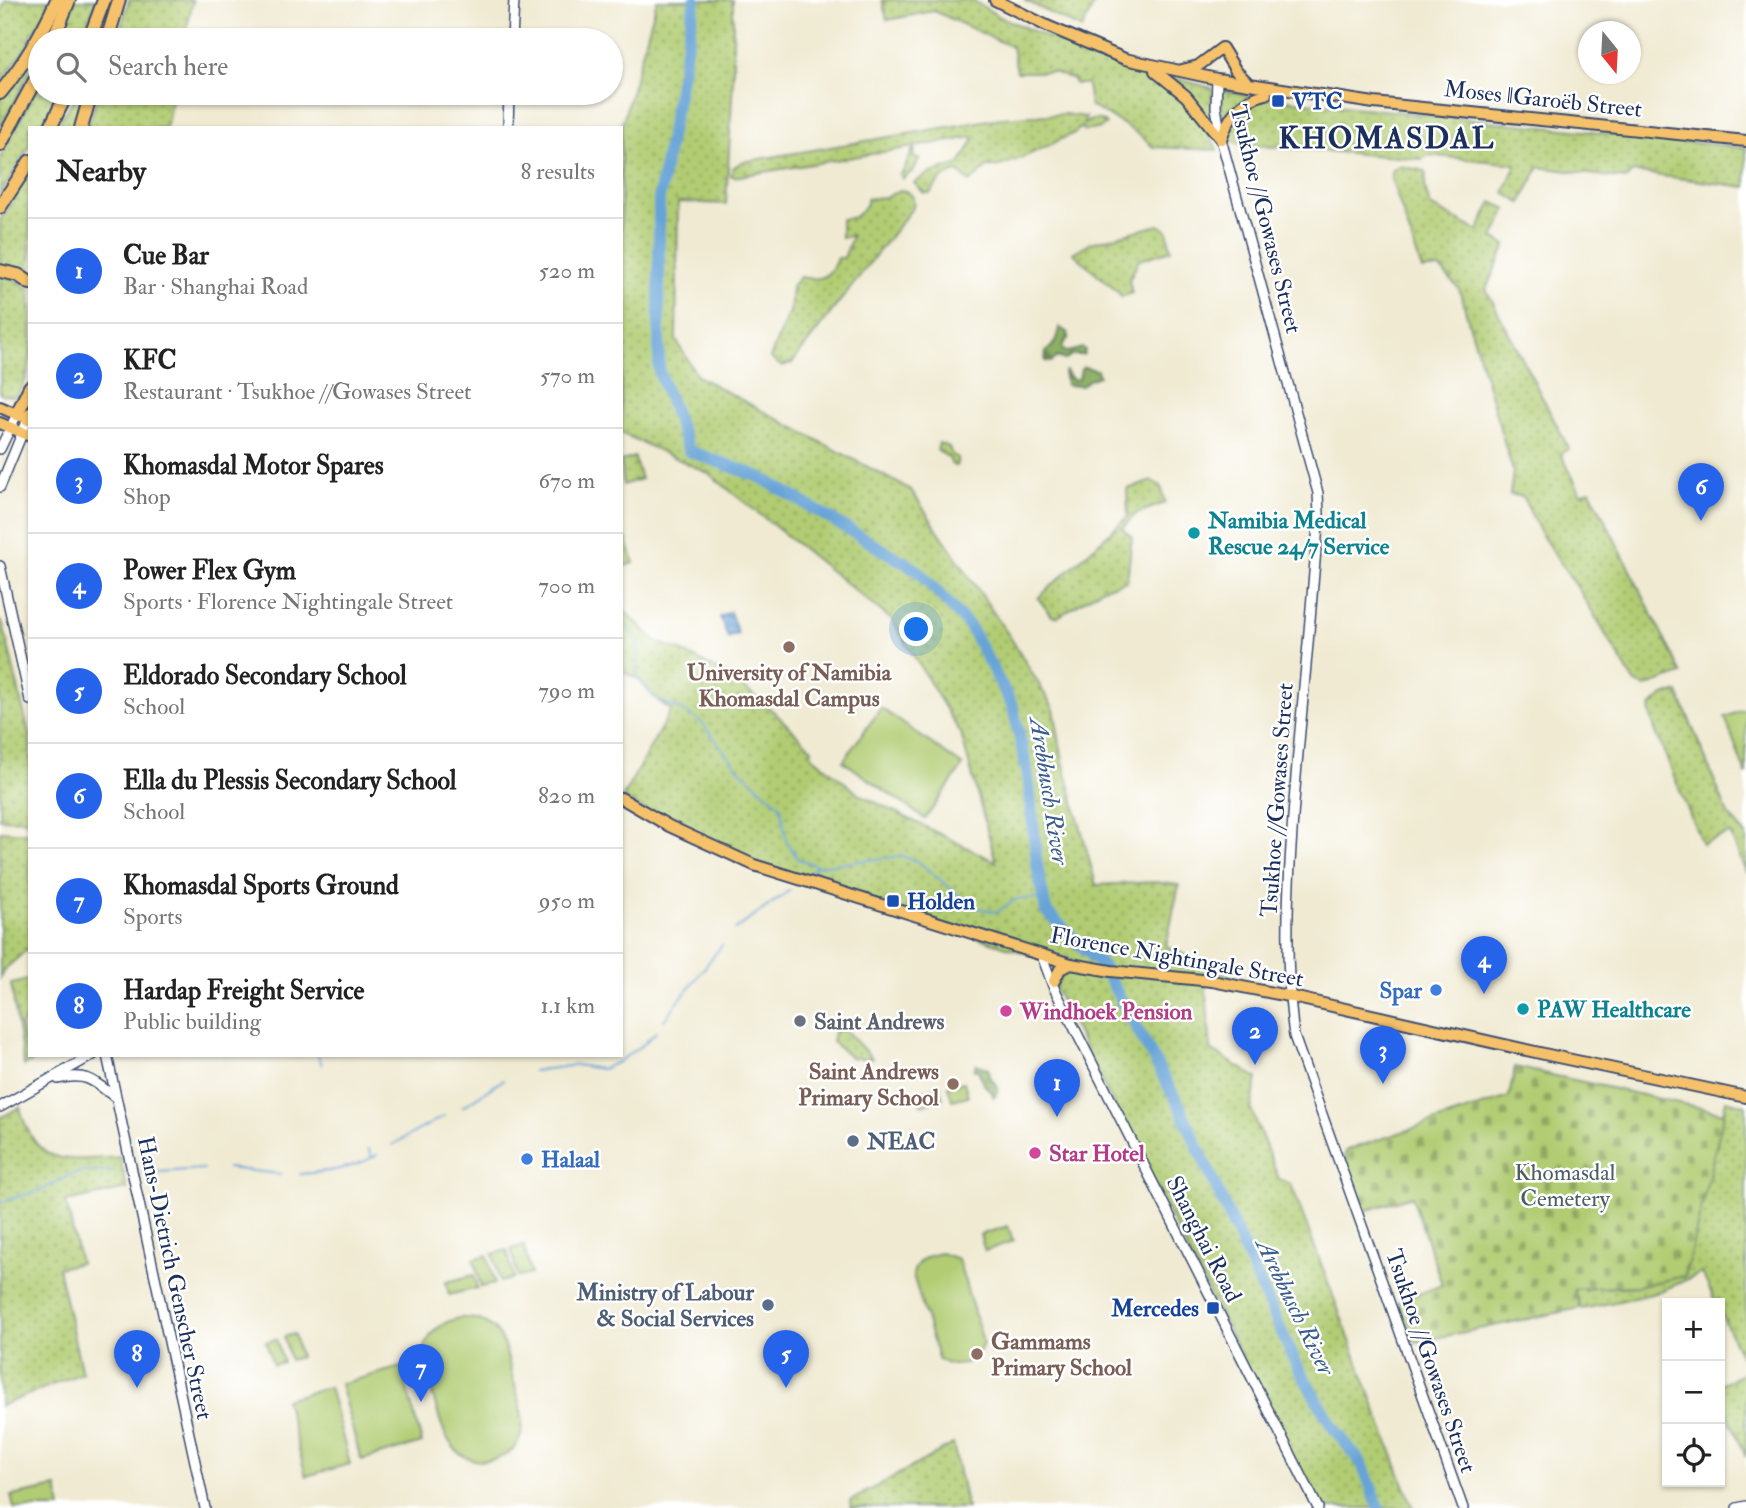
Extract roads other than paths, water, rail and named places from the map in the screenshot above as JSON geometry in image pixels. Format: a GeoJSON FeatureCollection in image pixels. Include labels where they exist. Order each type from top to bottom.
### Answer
{"type":"FeatureCollection","features":[{"type":"Feature","properties":{"kind":"highway"},"geometry":{"type":"LineString","coordinates":[[45,28],[57,0]]}},
{"type":"Feature","properties":{"kind":"highway"},"geometry":{"type":"LineString","coordinates":[[57,28],[69,0]]}},
{"type":"Feature","properties":{"kind":"highway"},"geometry":{"type":"LineString","coordinates":[[94,28],[104,0]]}},
{"type":"Feature","properties":{"kind":"highway"},"geometry":{"type":"LineString","coordinates":[[111,28],[120,0]]}},
{"type":"Feature","properties":{"kind":"highway"},"geometry":{"type":"LineString","coordinates":[[0,93],[28,55]]}},
{"type":"Feature","properties":{"kind":"highway"},"geometry":{"type":"LineString","coordinates":[[0,145],[28,93]]}},
{"type":"Feature","properties":{"kind":"highway"},"geometry":{"type":"LineString","coordinates":[[51,126],[61,105]]}},
{"type":"Feature","properties":{"kind":"highway"},"geometry":{"type":"LineString","coordinates":[[82,126],[88,105]]}},
{"type":"Feature","properties":{"kind":"highway"},"geometry":{"type":"LineString","coordinates":[[0,207],[28,164]]}},
{"type":"Feature","properties":{"kind":"highway"},"geometry":{"type":"LineString","coordinates":[[0,271],[18,275],[28,282]]}},
{"type":"Feature","properties":{"kind":"main road","name":"Moses ǁGaroëb Street"},"geometry":{"type":"LineString","coordinates":[[995,0],[1082,42],[1155,71],[1335,99],[1746,141]]}},
{"type":"Feature","properties":{"kind":"main road"},"geometry":{"type":"LineString","coordinates":[[1178,71],[1198,66],[1222,48],[1236,71],[1252,85]]}},
{"type":"Feature","properties":{"kind":"main road","name":"Moses ǁGaroëb Street"},"geometry":{"type":"LineString","coordinates":[[1139,63],[1266,94],[1335,99]]}},
{"type":"Feature","properties":{"kind":"main road"},"geometry":{"type":"LineString","coordinates":[[1155,71],[1186,96],[1221,139],[1237,108],[1256,96],[1266,94]]}},
{"type":"Feature","properties":{"kind":"main road"},"geometry":{"type":"LineString","coordinates":[[0,407],[26,417]]}},
{"type":"Feature","properties":{"kind":"main road"},"geometry":{"type":"LineString","coordinates":[[5,426],[26,435]]}},
{"type":"Feature","properties":{"kind":"main road","name":"Florence Nightingale Street"},"geometry":{"type":"LineString","coordinates":[[623,799],[669,826],[754,865],[1071,964],[1111,971],[1212,981],[1746,1097]]}},
{"type":"Feature","properties":{"kind":"main road"},"geometry":{"type":"LineString","coordinates":[[1055,985],[1060,969],[1071,964]]}},
{"type":"Feature","properties":{"kind":"street"},"geometry":{"type":"LineString","coordinates":[[513,28],[514,0]]}},
{"type":"Feature","properties":{"kind":"street","name":"Tsukhoe //Gowases Street"},"geometry":{"type":"LineString","coordinates":[[1217,82],[1217,116],[1221,139],[1318,493],[1319,514],[1287,923],[1288,996],[1295,1041],[1463,1508]]}},
{"type":"Feature","properties":{"kind":"street"},"geometry":{"type":"LineString","coordinates":[[508,126],[509,105]]}},
{"type":"Feature","properties":{"kind":"street"},"geometry":{"type":"LineString","coordinates":[[0,449],[5,426],[26,417],[26,435],[0,486]]}},
{"type":"Feature","properties":{"kind":"street"},"geometry":{"type":"LineString","coordinates":[[0,566],[28,691]]}},
{"type":"Feature","properties":{"kind":"street","name":"Shanghai Road"},"geometry":{"type":"LineString","coordinates":[[1045,957],[1055,985],[1318,1508]]}},
{"type":"Feature","properties":{"kind":"street"},"geometry":{"type":"LineString","coordinates":[[40,1084],[76,1057]]}},
{"type":"Feature","properties":{"kind":"street"},"geometry":{"type":"LineString","coordinates":[[0,1107],[89,1057]]}},
{"type":"Feature","properties":{"kind":"street","name":"Hans-Dietrich Genscher Street"},"geometry":{"type":"LineString","coordinates":[[107,1057],[205,1508]]}},
{"type":"Feature","properties":{"kind":"street"},"geometry":{"type":"LineString","coordinates":[[40,1084],[81,1076],[96,1082],[116,1098]]}},
{"type":"Feature","properties":{"kind":"street"},"geometry":{"type":"LineString","coordinates":[[1737,1508],[1746,1506]]}},
{"type":"Feature","properties":{"kind":"water"},"geometry":{"type":"Polygon","coordinates":[[[730,612],[738,634],[728,638],[720,617],[730,612]]]}},
{"type":"Feature","properties":{"kind":"waterway","name":"Arebbusch River"},"geometry":{"type":"LineString","coordinates":[[695,0],[659,198],[659,372],[689,451],[760,477],[917,570],[970,627],[1013,707],[1028,775],[1037,865],[1046,911],[1103,967],[1179,1105],[1294,1360],[1332,1426],[1362,1464],[1379,1508]]}},
{"type":"Feature","properties":{"kind":"waterway"},"geometry":{"type":"LineString","coordinates":[[623,621],[632,632],[637,646],[637,678],[657,700],[682,710],[701,722],[737,767],[781,806],[786,840],[798,859],[818,866],[901,856],[919,862],[973,907],[997,912],[1017,899],[1043,898]]}},
{"type":"Feature","properties":{"kind":"waterway"},"geometry":{"type":"LineString","coordinates":[[808,873],[816,867]]}},
{"type":"Feature","properties":{"kind":"waterway"},"geometry":{"type":"LineString","coordinates":[[735,930],[790,890]]}},
{"type":"Feature","properties":{"kind":"waterway"},"geometry":{"type":"LineString","coordinates":[[664,1020],[722,945]]}},
{"type":"Feature","properties":{"kind":"waterway"},"geometry":{"type":"LineString","coordinates":[[533,1071],[576,1065],[602,1069],[618,1062],[656,1032]]}},
{"type":"Feature","properties":{"kind":"waterway"},"geometry":{"type":"LineString","coordinates":[[319,1057],[322,1065]]}},
{"type":"Feature","properties":{"kind":"waterway"},"geometry":{"type":"LineString","coordinates":[[462,1107],[503,1080]]}},
{"type":"Feature","properties":{"kind":"waterway"},"geometry":{"type":"LineString","coordinates":[[392,1145],[444,1116]]}},
{"type":"Feature","properties":{"kind":"waterway"},"geometry":{"type":"LineString","coordinates":[[368,1149],[372,1157]]}},
{"type":"Feature","properties":{"kind":"waterway"},"geometry":{"type":"LineString","coordinates":[[300,1174],[340,1169],[377,1155]]}},
{"type":"Feature","properties":{"kind":"waterway"},"geometry":{"type":"LineString","coordinates":[[227,1168],[280,1174]]}},
{"type":"Feature","properties":{"kind":"waterway"},"geometry":{"type":"LineString","coordinates":[[143,1173],[204,1169]]}},
{"type":"Feature","properties":{"kind":"waterway"},"geometry":{"type":"LineString","coordinates":[[0,1202],[42,1190],[81,1172],[114,1171]]}},
{"type":"Feature","properties":{"kind":"place","name":"VTC"},"geometry":{"type":"Point","coordinates":[1278,101]}},
{"type":"Feature","properties":{"kind":"place","name":"Ella du Plessis Secondary School"},"geometry":{"type":"Point","coordinates":[1701,521]}},
{"type":"Feature","properties":{"kind":"place","name":"Namibia Medical Rescue 24/7 Service"},"geometry":{"type":"Point","coordinates":[1194,533]}},
{"type":"Feature","properties":{"kind":"place","name":"University of Namibia Khomasdal Campus"},"geometry":{"type":"Point","coordinates":[789,647]}},
{"type":"Feature","properties":{"kind":"place","name":"Holden"},"geometry":{"type":"Point","coordinates":[893,901]}},
{"type":"Feature","properties":{"kind":"place","name":"Spar"},"geometry":{"type":"Point","coordinates":[1436,990]}},
{"type":"Feature","properties":{"kind":"place","name":"Power Flex Gym"},"geometry":{"type":"Point","coordinates":[1484,994]}},
{"type":"Feature","properties":{"kind":"place","name":"PAW Healthcare"},"geometry":{"type":"Point","coordinates":[1523,1009]}},
{"type":"Feature","properties":{"kind":"place","name":"Windhoek Pension"},"geometry":{"type":"Point","coordinates":[1006,1011]}},
{"type":"Feature","properties":{"kind":"place","name":"Saint Andrews"},"geometry":{"type":"Point","coordinates":[800,1021]}},
{"type":"Feature","properties":{"kind":"place","name":"KFC"},"geometry":{"type":"Point","coordinates":[1255,1065]}},
{"type":"Feature","properties":{"kind":"place","name":"Saint Andrews Primary School"},"geometry":{"type":"Point","coordinates":[953,1084]}},
{"type":"Feature","properties":{"kind":"place","name":"Khomasdal Motor Spares"},"geometry":{"type":"Point","coordinates":[1383,1084]}},
{"type":"Feature","properties":{"kind":"place","name":"Cue Bar"},"geometry":{"type":"Point","coordinates":[1057,1117]}},
{"type":"Feature","properties":{"kind":"place","name":"NEAC"},"geometry":{"type":"Point","coordinates":[853,1141]}},
{"type":"Feature","properties":{"kind":"place","name":"Star Hotel"},"geometry":{"type":"Point","coordinates":[1035,1153]}},
{"type":"Feature","properties":{"kind":"place","name":"Halaal"},"geometry":{"type":"Point","coordinates":[527,1159]}},
{"type":"Feature","properties":{"kind":"place","name":"Ministry of Labour & Social Services"},"geometry":{"type":"Point","coordinates":[768,1305]}},
{"type":"Feature","properties":{"kind":"place","name":"Mercedes"},"geometry":{"type":"Point","coordinates":[1213,1308]}},
{"type":"Feature","properties":{"kind":"place","name":"Gammams Primary School"},"geometry":{"type":"Point","coordinates":[977,1354]}},
{"type":"Feature","properties":{"kind":"place","name":"Hardap Freight Service"},"geometry":{"type":"Point","coordinates":[137,1388]}},
{"type":"Feature","properties":{"kind":"place","name":"Eldorado Secondary School"},"geometry":{"type":"Point","coordinates":[786,1388]}},
{"type":"Feature","properties":{"kind":"place","name":"Khomasdal Sports Ground"},"geometry":{"type":"Point","coordinates":[421,1402]}},
{"type":"Feature","properties":{"kind":"district","name":"KHOMASDAL"},"geometry":{"type":"Point","coordinates":[1387,138]}},
{"type":"Feature","properties":{"kind":"park label","name":"Khomasdal Cemetery"},"geometry":{"type":"Point","coordinates":[1565,1185]}}]}
